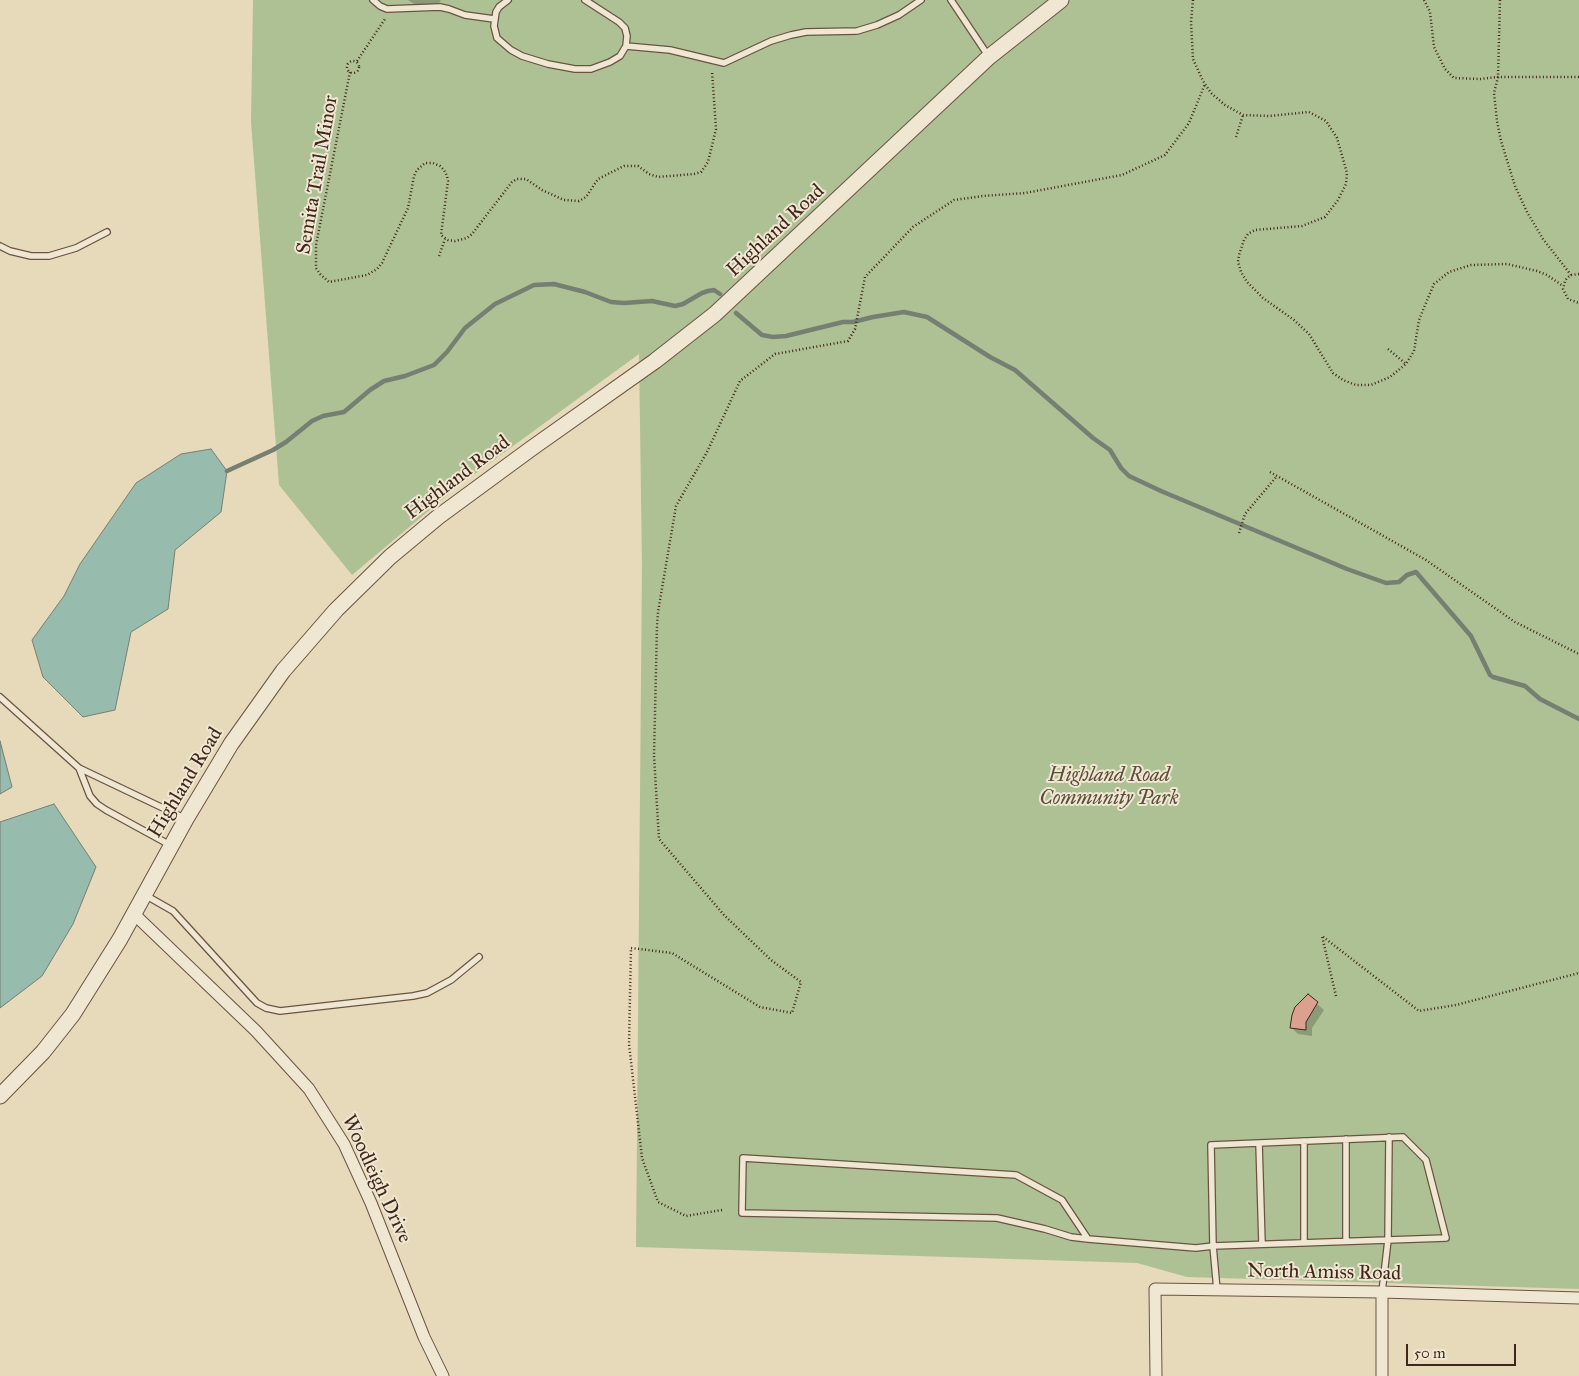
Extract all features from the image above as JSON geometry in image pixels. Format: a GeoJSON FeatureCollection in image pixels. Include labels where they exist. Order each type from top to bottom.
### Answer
{"type":"FeatureCollection","features":[{"type":"Feature","properties":{"kind":"street","name":"Highland Road"},"geometry":{"type":"LineString","coordinates":[[0,1096],[43,1052],[73,1014],[97,978],[230,744],[265,694],[304,646],[358,587],[424,528],[461,499],[655,361],[715,314],[989,57],[1061,0]]}},
{"type":"Feature","properties":{"kind":"street","name":"Woodleigh Drive"},"geometry":{"type":"LineString","coordinates":[[134,914],[256,1031],[309,1089],[344,1144],[424,1337],[443,1376]]}},
{"type":"Feature","properties":{"kind":"street","name":"North Amiss Road"},"geometry":{"type":"LineString","coordinates":[[1156,1376],[1155,1289],[1382,1292],[1579,1298]]}},
{"type":"Feature","properties":{"kind":"street"},"geometry":{"type":"LineString","coordinates":[[1382,1292],[1382,1376]]}},
{"type":"Feature","properties":{"kind":"lane"},"geometry":{"type":"LineString","coordinates":[[374,0],[380,6],[392,9],[440,7],[465,15],[494,19]]}},
{"type":"Feature","properties":{"kind":"lane"},"geometry":{"type":"LineString","coordinates":[[508,0],[499,7],[494,19],[497,38],[522,56],[548,64],[576,69],[592,68],[610,62],[620,56],[626,46],[627,36],[625,28],[620,22],[585,0]]}},
{"type":"Feature","properties":{"kind":"lane"},"geometry":{"type":"LineString","coordinates":[[626,46],[670,50],[724,63],[771,40],[806,32],[857,30],[877,25],[899,15],[921,0]]}},
{"type":"Feature","properties":{"kind":"lane"},"geometry":{"type":"LineString","coordinates":[[951,0],[989,57]]}},
{"type":"Feature","properties":{"kind":"lane"},"geometry":{"type":"LineString","coordinates":[[0,246],[10,251],[30,256],[50,256],[76,248],[107,232]]}},
{"type":"Feature","properties":{"kind":"lane"},"geometry":{"type":"LineString","coordinates":[[0,697],[79,768],[186,819]]}},
{"type":"Feature","properties":{"kind":"lane"},"geometry":{"type":"LineString","coordinates":[[79,768],[90,796],[97,804],[171,846]]}},
{"type":"Feature","properties":{"kind":"lane"},"geometry":{"type":"LineString","coordinates":[[145,895],[173,911],[257,1003],[266,1008],[280,1011],[427,993],[451,980],[480,957]]}},
{"type":"Feature","properties":{"kind":"lane"},"geometry":{"type":"LineString","coordinates":[[1382,1292],[1388,1240],[1389,1137]]}},
{"type":"Feature","properties":{"kind":"lane"},"geometry":{"type":"LineString","coordinates":[[1088,1239],[1062,1200],[1016,1174],[743,1158],[742,1213],[997,1218],[1044,1229],[1071,1238],[1196,1248],[1213,1246],[1262,1244],[1446,1238],[1426,1160],[1403,1137],[1211,1145],[1213,1246],[1217,1290]]}},
{"type":"Feature","properties":{"kind":"lane"},"geometry":{"type":"LineString","coordinates":[[1346,1139],[1346,1242]]}},
{"type":"Feature","properties":{"kind":"lane"},"geometry":{"type":"LineString","coordinates":[[1304,1141],[1304,1243]]}},
{"type":"Feature","properties":{"kind":"lane"},"geometry":{"type":"LineString","coordinates":[[1259,1143],[1262,1244]]}},
{"type":"Feature","properties":{"kind":"path"},"geometry":{"type":"LineString","coordinates":[[1193,0],[1190,22],[1193,59],[1211,93],[1243,115],[1269,116],[1308,112],[1326,121],[1337,138],[1347,173],[1346,184],[1338,200],[1325,217],[1302,226],[1255,230],[1248,234],[1238,262],[1247,282],[1263,298],[1294,320],[1309,334],[1333,373],[1342,380],[1356,385],[1371,385],[1390,377],[1406,364],[1414,351],[1419,320],[1434,284],[1449,272],[1471,265],[1507,264],[1542,273],[1563,286]]}},
{"type":"Feature","properties":{"kind":"path"},"geometry":{"type":"LineString","coordinates":[[1424,0],[1430,12],[1434,47],[1445,69],[1454,78],[1579,78]]}},
{"type":"Feature","properties":{"kind":"path"},"geometry":{"type":"LineString","coordinates":[[1500,0],[1498,77],[1494,93],[1497,121],[1507,162],[1515,186],[1536,228],[1571,275]]}},
{"type":"Feature","properties":{"kind":"path"},"geometry":{"type":"LineString","coordinates":[[357,61],[392,9]]}},
{"type":"Feature","properties":{"kind":"path"},"geometry":{"type":"LineString","coordinates":[[353,60],[357,61],[360,65],[359,69],[356,72],[350,72],[347,69],[348,64],[353,60]]}},
{"type":"Feature","properties":{"kind":"path"},"geometry":{"type":"LineString","coordinates":[[438,256],[445,238],[456,241],[468,238],[512,182],[517,179],[526,179],[542,190],[564,200],[578,201],[586,197],[598,179],[624,166],[638,166],[649,174],[658,177],[700,172],[708,162],[716,129],[711,60]]}},
{"type":"Feature","properties":{"kind":"path","name":"Semita Trail Minor"},"geometry":{"type":"LineString","coordinates":[[350,72],[316,245],[316,268],[329,282],[367,275],[377,269],[386,256],[407,212],[414,176],[424,163],[433,163],[440,166],[444,170],[448,181],[441,230],[441,235],[445,238]]}},
{"type":"Feature","properties":{"kind":"path"},"geometry":{"type":"LineString","coordinates":[[722,1210],[686,1216],[658,1202],[642,1158],[629,1044],[631,948],[672,953],[760,1007],[792,1013],[801,982],[771,960],[724,914],[659,839],[654,756],[658,612],[676,506],[707,452],[740,380],[775,354],[848,341],[855,329],[865,277],[913,227],[954,200],[1025,193],[1122,175],[1165,155],[1189,122],[1205,84]]}},
{"type":"Feature","properties":{"kind":"path"},"geometry":{"type":"LineString","coordinates":[[1236,137],[1243,115]]}},
{"type":"Feature","properties":{"kind":"path"},"geometry":{"type":"LineString","coordinates":[[1579,274],[1571,275],[1564,281],[1563,286],[1563,293],[1568,299],[1579,303]]}},
{"type":"Feature","properties":{"kind":"path"},"geometry":{"type":"LineString","coordinates":[[1388,349],[1406,364]]}},
{"type":"Feature","properties":{"kind":"path"},"geometry":{"type":"LineString","coordinates":[[1270,472],[1426,560],[1515,622],[1579,654]]}},
{"type":"Feature","properties":{"kind":"path"},"geometry":{"type":"LineString","coordinates":[[1239,533],[1246,514],[1277,476]]}},
{"type":"Feature","properties":{"kind":"path"},"geometry":{"type":"LineString","coordinates":[[1336,996],[1322,936],[1419,1011],[1456,1004],[1579,973]]}},
{"type":"Feature","properties":{"kind":"green space","name":"Highland Road Community Park"},"geometry":{"type":"Polygon","coordinates":[[[253,0],[1579,0],[1579,1289],[1187,1277],[1137,1263],[636,1247],[642,566],[639,354],[457,487],[352,575],[279,485],[251,122],[253,0]]]}},
{"type":"Feature","properties":{"kind":"shaded area"},"geometry":{"type":"Polygon","coordinates":[[[211,449],[227,471],[221,512],[175,550],[168,609],[131,632],[115,710],[83,717],[43,677],[32,640],[64,596],[80,564],[136,483],[181,454],[211,449]]]}},
{"type":"Feature","properties":{"kind":"shaded area"},"geometry":{"type":"Polygon","coordinates":[[[0,741],[12,787],[0,794],[0,741]]]}},
{"type":"Feature","properties":{"kind":"shaded area"},"geometry":{"type":"Polygon","coordinates":[[[54,804],[96,867],[73,924],[42,976],[0,1008],[0,822],[54,804]]]}},
{"type":"Feature","properties":{"kind":"building"},"geometry":{"type":"Polygon","coordinates":[[[1308,994],[1318,1002],[1306,1022],[1306,1030],[1290,1028],[1295,1007],[1308,994]]]}},
{"type":"Feature","properties":{"kind":"waterway"},"geometry":{"type":"LineString","coordinates":[[227,471],[273,450],[312,421],[323,416],[344,412],[384,381],[405,376],[434,365],[447,352],[465,328],[495,304],[534,285],[554,284],[585,292],[611,302],[652,301],[675,306],[708,291],[714,290],[720,294]]}},
{"type":"Feature","properties":{"kind":"waterway"},"geometry":{"type":"LineString","coordinates":[[736,313],[762,335],[773,337],[786,336],[843,322],[853,322],[904,312],[927,317],[990,357],[1015,370],[1093,438],[1110,450],[1121,468],[1129,476],[1347,569],[1386,583],[1399,582],[1407,575],[1416,572],[1471,636],[1490,675],[1525,686],[1540,699],[1579,719]]}}]}
